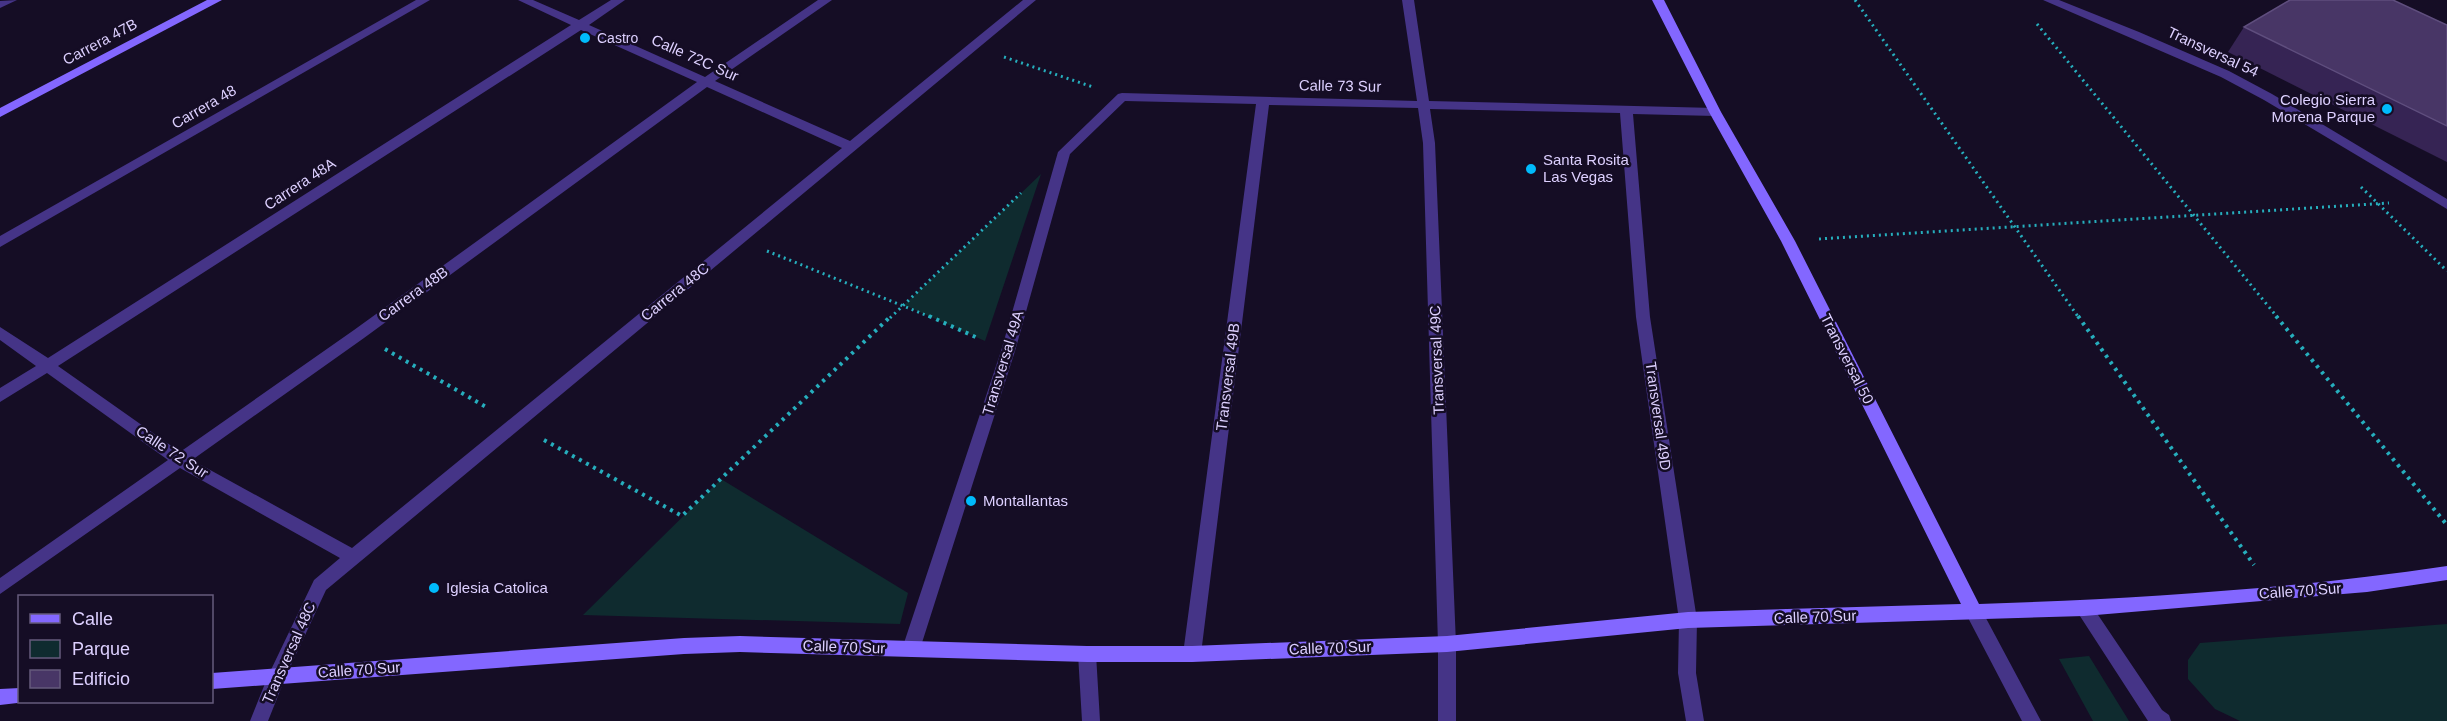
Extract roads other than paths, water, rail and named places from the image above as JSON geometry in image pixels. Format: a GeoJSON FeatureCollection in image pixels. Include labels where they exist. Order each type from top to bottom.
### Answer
{"type":"FeatureCollection","features":[{"type":"Feature","properties":{"kind":"street"},"geometry":{"type":"LineString","coordinates":[[0,5],[10,0]]}},
{"type":"Feature","properties":{"kind":"street","name":"Carrera 47B"},"geometry":{"type":"LineString","coordinates":[[0,113],[216,0]]}},
{"type":"Feature","properties":{"kind":"street","name":"Carrera 48"},"geometry":{"type":"LineString","coordinates":[[0,242],[424,0]]}},
{"type":"Feature","properties":{"kind":"street","name":"Calle 72C Sur"},"geometry":{"type":"LineString","coordinates":[[524,0],[852,147]]}},
{"type":"Feature","properties":{"kind":"street","name":"Carrera 48A"},"geometry":{"type":"LineString","coordinates":[[0,396],[619,0]]}},
{"type":"Feature","properties":{"kind":"street","name":"Carrera 48B"},"geometry":{"type":"LineString","coordinates":[[0,587],[359,334],[707,81],[826,0]]}},
{"type":"Feature","properties":{"kind":"street","name":"Carrera 48C"},"geometry":{"type":"LineString","coordinates":[[320,585],[1030,0]]}},
{"type":"Feature","properties":{"kind":"street","name":"Transversal 49C"},"geometry":{"type":"LineString","coordinates":[[1408,0],[1429,143],[1447,644],[1447,721]]}},
{"type":"Feature","properties":{"kind":"street","name":"Transversal 50"},"geometry":{"type":"LineString","coordinates":[[1658,0],[1715,112],[1788,240],[1974,612],[2032,721]]}},
{"type":"Feature","properties":{"kind":"street","name":"Transversal 54"},"geometry":{"type":"LineString","coordinates":[[2049,0],[2135,34],[2225,74],[2442,202]]}},
{"type":"Feature","properties":{"kind":"street","name":"Calle 73 Sur"},"geometry":{"type":"LineString","coordinates":[[1122,97],[1715,112]]}},
{"type":"Feature","properties":{"kind":"street","name":"Transversal 49A"},"geometry":{"type":"LineString","coordinates":[[911,649],[1008,351],[1065,152],[1122,97]]}},
{"type":"Feature","properties":{"kind":"street","name":"Transversal 49B"},"geometry":{"type":"LineString","coordinates":[[1192,654],[1263,100]]}},
{"type":"Feature","properties":{"kind":"street","name":"Transversal 49D"},"geometry":{"type":"LineString","coordinates":[[1626,110],[1644,317],[1688,620],[1687,674],[1695,721]]}},
{"type":"Feature","properties":{"kind":"street","name":"Calle 72 Sur"},"geometry":{"type":"LineString","coordinates":[[0,333],[179,460],[353,557]]}},
{"type":"Feature","properties":{"kind":"street","name":"Calle 70 Sur"},"geometry":{"type":"LineString","coordinates":[[213,681],[684,646],[740,644],[1087,654],[1192,654],[1447,644],[1688,620],[2084,608],[2367,585],[2447,573]]}},
{"type":"Feature","properties":{"kind":"street","name":"Transversal 48C"},"geometry":{"type":"LineString","coordinates":[[259,721],[277,676],[320,585]]}},
{"type":"Feature","properties":{"kind":"street"},"geometry":{"type":"LineString","coordinates":[[2084,608],[2155,716],[2162,721]]}},
{"type":"Feature","properties":{"kind":"street"},"geometry":{"type":"LineString","coordinates":[[1087,654],[1091,721]]}},
{"type":"Feature","properties":{"kind":"street"},"geometry":{"type":"LineString","coordinates":[[0,697],[18,696]]}},
{"type":"Feature","properties":{"kind":"place","name":"Castro"},"geometry":{"type":"Point","coordinates":[585,38]}},
{"type":"Feature","properties":{"kind":"place","name":"Colegio Sierra Morena Parque"},"geometry":{"type":"Point","coordinates":[2387,109]}},
{"type":"Feature","properties":{"kind":"place","name":"Santa Rosita Las Vegas"},"geometry":{"type":"Point","coordinates":[1531,169]}},
{"type":"Feature","properties":{"kind":"place","name":"Montallantas"},"geometry":{"type":"Point","coordinates":[971,501]}},
{"type":"Feature","properties":{"kind":"place","name":"Iglesia Catolica"},"geometry":{"type":"Point","coordinates":[434,588]}}]}
